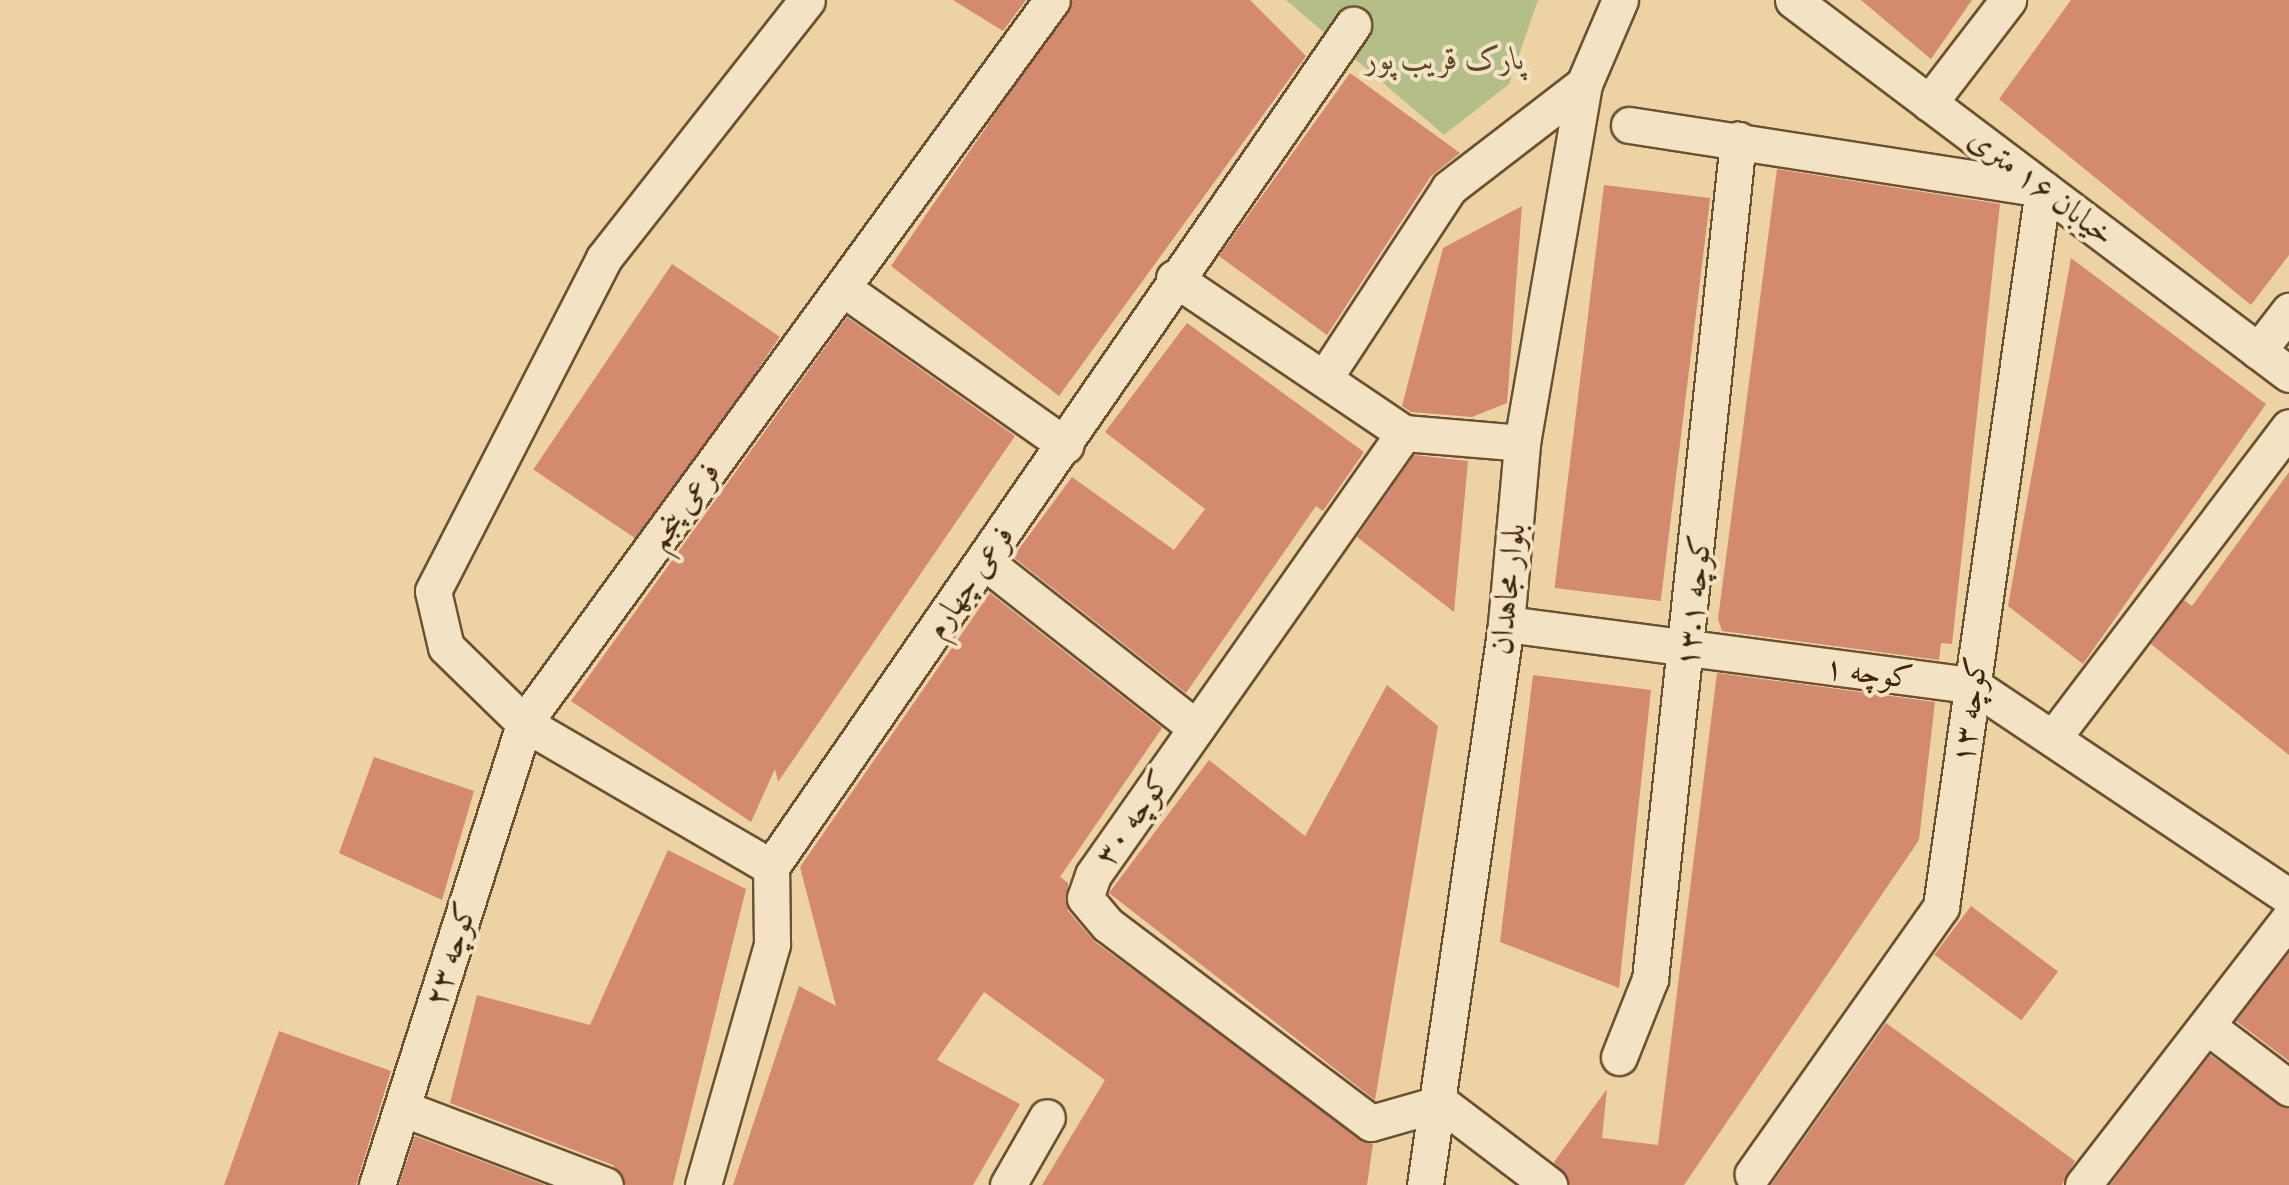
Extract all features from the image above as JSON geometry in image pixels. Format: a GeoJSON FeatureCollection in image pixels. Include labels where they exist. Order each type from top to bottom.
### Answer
{"type":"FeatureCollection","features":[{"type":"Feature","properties":{"kind":"street"},"geometry":{"type":"LineString","coordinates":[[703,1185],[772,944],[771,867],[524,723],[446,648],[433,591],[604,258],[807,0]]}},
{"type":"Feature","properties":{"kind":"street"},"geometry":{"type":"LineString","coordinates":[[1052,0],[844,290],[1065,446]]}},
{"type":"Feature","properties":{"kind":"street","name":"بلوار مجاهدان"},"geometry":{"type":"LineString","coordinates":[[1425,1185],[1441,1103],[1506,624],[1522,442],[1584,84],[1620,0]]}},
{"type":"Feature","properties":{"kind":"street","name":"خیابان ۱۶ متری"},"geometry":{"type":"LineString","coordinates":[[1792,0],[2289,374]]}},
{"type":"Feature","properties":{"kind":"street"},"geometry":{"type":"LineString","coordinates":[[1928,103],[2008,0]]}},
{"type":"Feature","properties":{"kind":"street","name":"فرعی چهارم"},"geometry":{"type":"LineString","coordinates":[[771,867],[1065,446],[1174,278],[1353,26]]}},
{"type":"Feature","properties":{"kind":"street"},"geometry":{"type":"LineString","coordinates":[[1325,377],[1449,188],[1584,84]]}},
{"type":"Feature","properties":{"kind":"street"},"geometry":{"type":"LineString","coordinates":[[1629,125],[2042,189]]}},
{"type":"Feature","properties":{"kind":"street","name":"کوچه ۱۳.۱"},"geometry":{"type":"LineString","coordinates":[[1620,1057],[1650,978],[1690,652],[1738,140]]}},
{"type":"Feature","properties":{"kind":"street","name":"کوچه ۱۳"},"geometry":{"type":"LineString","coordinates":[[1753,1174],[1941,906],[2042,189]]}},
{"type":"Feature","properties":{"kind":"street"},"geometry":{"type":"LineString","coordinates":[[1174,278],[1404,433],[1522,442]]}},
{"type":"Feature","properties":{"kind":"street","name":"فرعی پنجم"},"geometry":{"type":"LineString","coordinates":[[524,723],[844,290]]}},
{"type":"Feature","properties":{"kind":"street"},"geometry":{"type":"LineString","coordinates":[[2258,351],[2289,312]]}},
{"type":"Feature","properties":{"kind":"street"},"geometry":{"type":"LineString","coordinates":[[2052,738],[2289,426]]}},
{"type":"Feature","properties":{"kind":"street","name":"کوچه ۳۰"},"geometry":{"type":"LineString","coordinates":[[1404,433],[1092,875],[1085,898],[1108,925],[1371,1123],[1441,1103]]}},
{"type":"Feature","properties":{"kind":"street"},"geometry":{"type":"LineString","coordinates":[[984,562],[1196,728]]}},
{"type":"Feature","properties":{"kind":"street","name":"کوچه ۱"},"geometry":{"type":"LineString","coordinates":[[1506,624],[1690,652],[1974,686],[2289,897]]}},
{"type":"Feature","properties":{"kind":"street","name":"کوچه ۲۳"},"geometry":{"type":"LineString","coordinates":[[377,1185],[524,723]]}},
{"type":"Feature","properties":{"kind":"street"},"geometry":{"type":"LineString","coordinates":[[2082,1185],[2289,918]]}},
{"type":"Feature","properties":{"kind":"street"},"geometry":{"type":"LineString","coordinates":[[2206,1026],[2289,1088]]}},
{"type":"Feature","properties":{"kind":"street"},"geometry":{"type":"LineString","coordinates":[[1441,1103],[1549,1185]]}},
{"type":"Feature","properties":{"kind":"street"},"geometry":{"type":"LineString","coordinates":[[402,1108],[605,1185]]}},
{"type":"Feature","properties":{"kind":"street"},"geometry":{"type":"LineString","coordinates":[[1008,1185],[1048,1117]]}},
{"type":"Feature","properties":{"kind":"green space","name":"پارک قریب پور"},"geometry":{"type":"Polygon","coordinates":[[[1286,0],[1538,0],[1509,84],[1444,135],[1286,0]]]}},
{"type":"Feature","properties":{"kind":"building"},"geometry":{"type":"Polygon","coordinates":[[[953,0],[1026,0],[1003,31],[953,0]]]}},
{"type":"Feature","properties":{"kind":"building"},"geometry":{"type":"Polygon","coordinates":[[[1073,0],[1250,0],[1306,56],[1059,396],[891,266],[1073,0]]]}},
{"type":"Feature","properties":{"kind":"building"},"geometry":{"type":"Polygon","coordinates":[[[1861,0],[1972,0],[1931,59],[1861,0]]]}},
{"type":"Feature","properties":{"kind":"building"},"geometry":{"type":"Polygon","coordinates":[[[2071,0],[2289,0],[2289,255],[2251,305],[1999,99],[2071,0]]]}},
{"type":"Feature","properties":{"kind":"building"},"geometry":{"type":"Polygon","coordinates":[[[1350,73],[1460,153],[1431,176],[1327,335],[1219,256],[1350,73]]]}},
{"type":"Feature","properties":{"kind":"building"},"geometry":{"type":"Polygon","coordinates":[[[1777,169],[2000,204],[1952,644],[1941,643],[1939,660],[1722,631],[1718,619],[1777,169]]]}},
{"type":"Feature","properties":{"kind":"building"},"geometry":{"type":"Polygon","coordinates":[[[1604,185],[1710,198],[1661,601],[1555,588],[1604,185]]]}},
{"type":"Feature","properties":{"kind":"building"},"geometry":{"type":"Polygon","coordinates":[[[1522,206],[1507,403],[1472,417],[1411,412],[1402,406],[1443,248],[1522,206]]]}},
{"type":"Feature","properties":{"kind":"building"},"geometry":{"type":"Polygon","coordinates":[[[2071,258],[2266,404],[2083,664],[2008,606],[2071,258]]]}},
{"type":"Feature","properties":{"kind":"building"},"geometry":{"type":"Polygon","coordinates":[[[672,264],[780,337],[641,542],[533,470],[672,264]]]}},
{"type":"Feature","properties":{"kind":"building"},"geometry":{"type":"Polygon","coordinates":[[[847,317],[1015,436],[778,782],[775,769],[751,822],[571,701],[847,317]]]}},
{"type":"Feature","properties":{"kind":"building"},"geometry":{"type":"Polygon","coordinates":[[[1187,323],[1364,452],[1323,511],[1316,506],[1186,693],[1013,557],[1072,477],[1174,550],[1205,509],[1105,432],[1187,323]]]}},
{"type":"Feature","properties":{"kind":"building"},"geometry":{"type":"Polygon","coordinates":[[[1414,455],[1468,461],[1454,612],[1357,537],[1414,455]]]}},
{"type":"Feature","properties":{"kind":"building"},"geometry":{"type":"Polygon","coordinates":[[[2289,472],[2289,755],[2151,644],[2184,600],[2192,606],[2289,472]]]}},
{"type":"Feature","properties":{"kind":"building"},"geometry":{"type":"Polygon","coordinates":[[[990,593],[1162,728],[1060,877],[1068,883],[1068,911],[1095,942],[1373,1144],[1367,1185],[1042,1185],[1105,1080],[984,992],[937,1060],[1020,1104],[973,1185],[733,1185],[799,986],[836,1006],[800,867],[990,593]]]}},
{"type":"Feature","properties":{"kind":"building"},"geometry":{"type":"Polygon","coordinates":[[[1717,673],[1935,702],[1919,840],[1684,1185],[1570,1185],[1554,1162],[1607,1089],[1602,1138],[1658,1145],[1717,673]]]}},
{"type":"Feature","properties":{"kind":"building"},"geometry":{"type":"Polygon","coordinates":[[[1533,675],[1651,690],[1619,988],[1500,942],[1533,675]]]}},
{"type":"Feature","properties":{"kind":"building"},"geometry":{"type":"Polygon","coordinates":[[[1387,685],[1438,726],[1375,1100],[1109,893],[1209,760],[1305,836],[1387,685]]]}},
{"type":"Feature","properties":{"kind":"building"},"geometry":{"type":"Polygon","coordinates":[[[374,757],[474,791],[442,900],[339,853],[374,757]]]}},
{"type":"Feature","properties":{"kind":"building"},"geometry":{"type":"Polygon","coordinates":[[[668,850],[746,889],[673,1185],[626,1185],[613,1165],[450,1103],[477,995],[590,1025],[668,850]]]}},
{"type":"Feature","properties":{"kind":"building"},"geometry":{"type":"Polygon","coordinates":[[[1971,906],[2058,972],[2021,1020],[1934,955],[1971,906]]]}},
{"type":"Feature","properties":{"kind":"building"},"geometry":{"type":"Polygon","coordinates":[[[2289,953],[2289,1061],[2236,1021],[2289,953]]]}},
{"type":"Feature","properties":{"kind":"building"},"geometry":{"type":"Polygon","coordinates":[[[1886,1023],[2075,1161],[2062,1185],[1771,1185],[1886,1023]]]}},
{"type":"Feature","properties":{"kind":"building"},"geometry":{"type":"Polygon","coordinates":[[[279,1031],[391,1071],[356,1185],[224,1185],[279,1031]]]}},
{"type":"Feature","properties":{"kind":"building"},"geometry":{"type":"Polygon","coordinates":[[[2210,1055],[2289,1109],[2289,1185],[2110,1185],[2210,1055]]]}},
{"type":"Feature","properties":{"kind":"building"},"geometry":{"type":"Polygon","coordinates":[[[415,1136],[545,1185],[399,1185],[415,1136]]]}}]}
